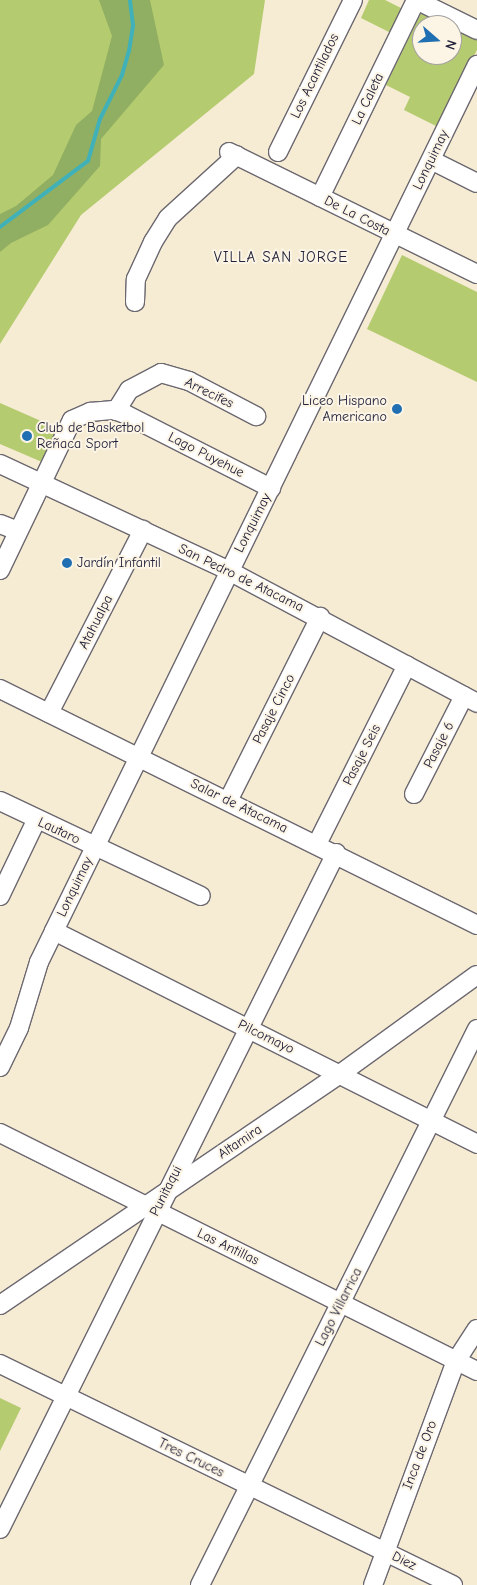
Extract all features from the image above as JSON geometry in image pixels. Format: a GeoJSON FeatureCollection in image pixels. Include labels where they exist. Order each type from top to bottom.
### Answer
{"type":"FeatureCollection","features":[{"type":"Feature","properties":{"kind":"street","name":"Los Acantilados"},"geometry":{"type":"LineString","coordinates":[[278,152],[353,0]]}},
{"type":"Feature","properties":{"kind":"street"},"geometry":{"type":"LineString","coordinates":[[416,0],[477,30]]}},
{"type":"Feature","properties":{"kind":"street","name":"La Caleta"},"geometry":{"type":"LineString","coordinates":[[320,197],[416,0]]}},
{"type":"Feature","properties":{"kind":"street","name":"Lonquimay"},"geometry":{"type":"LineString","coordinates":[[0,1067],[19,1028],[40,962],[54,931],[477,65]]}},
{"type":"Feature","properties":{"kind":"street","name":"De La Costa"},"geometry":{"type":"LineString","coordinates":[[135,302],[136,280],[153,242],[168,218],[233,154],[477,274]]}},
{"type":"Feature","properties":{"kind":"street"},"geometry":{"type":"LineString","coordinates":[[431,160],[475,181]]}},
{"type":"Feature","properties":{"kind":"street","name":"Arrecifes"},"geometry":{"type":"LineString","coordinates":[[116,411],[129,390],[161,373],[189,381],[256,416]]}},
{"type":"Feature","properties":{"kind":"street","name":"Lago Puyehue"},"geometry":{"type":"LineString","coordinates":[[0,570],[72,420],[90,412],[116,411],[271,488]]}},
{"type":"Feature","properties":{"kind":"street","name":"San Pedro de Atacama"},"geometry":{"type":"LineString","coordinates":[[0,464],[229,572],[320,618],[471,699]]}},
{"type":"Feature","properties":{"kind":"street"},"geometry":{"type":"LineString","coordinates":[[0,524],[18,531]]}},
{"type":"Feature","properties":{"kind":"street","name":"Atahualpa"},"geometry":{"type":"LineString","coordinates":[[49,713],[143,530]]}},
{"type":"Feature","properties":{"kind":"street","name":"Pasaje Cinco"},"geometry":{"type":"LineString","coordinates":[[228,801],[320,618]]}},
{"type":"Feature","properties":{"kind":"street","name":"Pasaje Seis"},"geometry":{"type":"LineString","coordinates":[[317,844],[407,665]]}},
{"type":"Feature","properties":{"kind":"street","name":"Salar de Atacama"},"geometry":{"type":"LineString","coordinates":[[0,689],[140,756],[477,924]]}},
{"type":"Feature","properties":{"kind":"street","name":"Pasaje 6"},"geometry":{"type":"LineString","coordinates":[[414,794],[471,699]]}},
{"type":"Feature","properties":{"kind":"street","name":"Lautaro"},"geometry":{"type":"LineString","coordinates":[[0,801],[36,821],[201,896]]}},
{"type":"Feature","properties":{"kind":"street"},"geometry":{"type":"LineString","coordinates":[[0,896],[36,821]]}},
{"type":"Feature","properties":{"kind":"street","name":"Punitaqui"},"geometry":{"type":"LineString","coordinates":[[0,1529],[65,1396],[151,1209],[165,1192],[336,854]]}},
{"type":"Feature","properties":{"kind":"street","name":"Pilcomayo"},"geometry":{"type":"LineString","coordinates":[[54,931],[477,1144]]}},
{"type":"Feature","properties":{"kind":"street","name":"Altamira"},"geometry":{"type":"LineString","coordinates":[[165,1192],[340,1074],[477,975]]}},
{"type":"Feature","properties":{"kind":"street","name":"Lago Villarrica"},"geometry":{"type":"LineString","coordinates":[[200,1585],[477,1029]]}},
{"type":"Feature","properties":{"kind":"street","name":"Las Antillas"},"geometry":{"type":"LineString","coordinates":[[0,1132],[477,1371]]}},
{"type":"Feature","properties":{"kind":"street"},"geometry":{"type":"LineString","coordinates":[[0,1305],[151,1209]]}},
{"type":"Feature","properties":{"kind":"street","name":"Inca de Oro"},"geometry":{"type":"LineString","coordinates":[[373,1585],[383,1551],[456,1360],[477,1329]]}},
{"type":"Feature","properties":{"kind":"street","name":"Tres Cruces"},"geometry":{"type":"LineString","coordinates":[[0,1364],[383,1551]]}},
{"type":"Feature","properties":{"kind":"street","name":"Diez"},"geometry":{"type":"LineString","coordinates":[[383,1551],[453,1585]]}},
{"type":"Feature","properties":{"kind":"green space"},"geometry":{"type":"Polygon","coordinates":[[[0,0],[265,0],[254,74],[81,215],[0,344],[0,0]]]}},
{"type":"Feature","properties":{"kind":"green space"},"geometry":{"type":"Polygon","coordinates":[[[99,0],[150,0],[164,65],[101,139],[100,166],[48,225],[11,243],[0,252],[0,214],[16,206],[53,175],[76,125],[92,111],[112,36],[99,0]]]}},
{"type":"Feature","properties":{"kind":"green space"},"geometry":{"type":"Polygon","coordinates":[[[369,0],[385,0],[403,9],[391,33],[361,18],[369,0]]]}},
{"type":"Feature","properties":{"kind":"green space"},"geometry":{"type":"Polygon","coordinates":[[[423,9],[435,15],[420,15],[423,9]]]}},
{"type":"Feature","properties":{"kind":"green space"},"geometry":{"type":"Polygon","coordinates":[[[462,29],[477,37],[477,50],[438,127],[404,110],[410,97],[386,85],[412,32],[412,65],[462,65],[462,29]]]}},
{"type":"Feature","properties":{"kind":"green space"},"geometry":{"type":"Polygon","coordinates":[[[402,255],[477,292],[477,382],[367,329],[402,255]]]}},
{"type":"Feature","properties":{"kind":"green space","name":"Club de Basketbol Reñaca Sport"},"geometry":{"type":"Polygon","coordinates":[[[0,403],[57,428],[42,462],[0,444],[0,403]]]}},
{"type":"Feature","properties":{"kind":"green space"},"geometry":{"type":"Polygon","coordinates":[[[0,1398],[21,1408],[0,1451],[0,1398]]]}},
{"type":"Feature","properties":{"kind":"waterway"},"geometry":{"type":"LineString","coordinates":[[0,227],[88,161],[100,119],[122,75],[129,51],[133,25],[130,0]]}},
{"type":"Feature","properties":{"kind":"place","name":"Liceo Hispano Americano"},"geometry":{"type":"Point","coordinates":[397,409]}},
{"type":"Feature","properties":{"kind":"place","name":"Club de Basketbol Reñaca Sport"},"geometry":{"type":"Point","coordinates":[27,436]}},
{"type":"Feature","properties":{"kind":"place","name":"Jardín Infantil"},"geometry":{"type":"Point","coordinates":[67,563]}},
{"type":"Feature","properties":{"kind":"district","name":"VILLA SAN JORGE"},"geometry":{"type":"Point","coordinates":[281,258]}}]}
